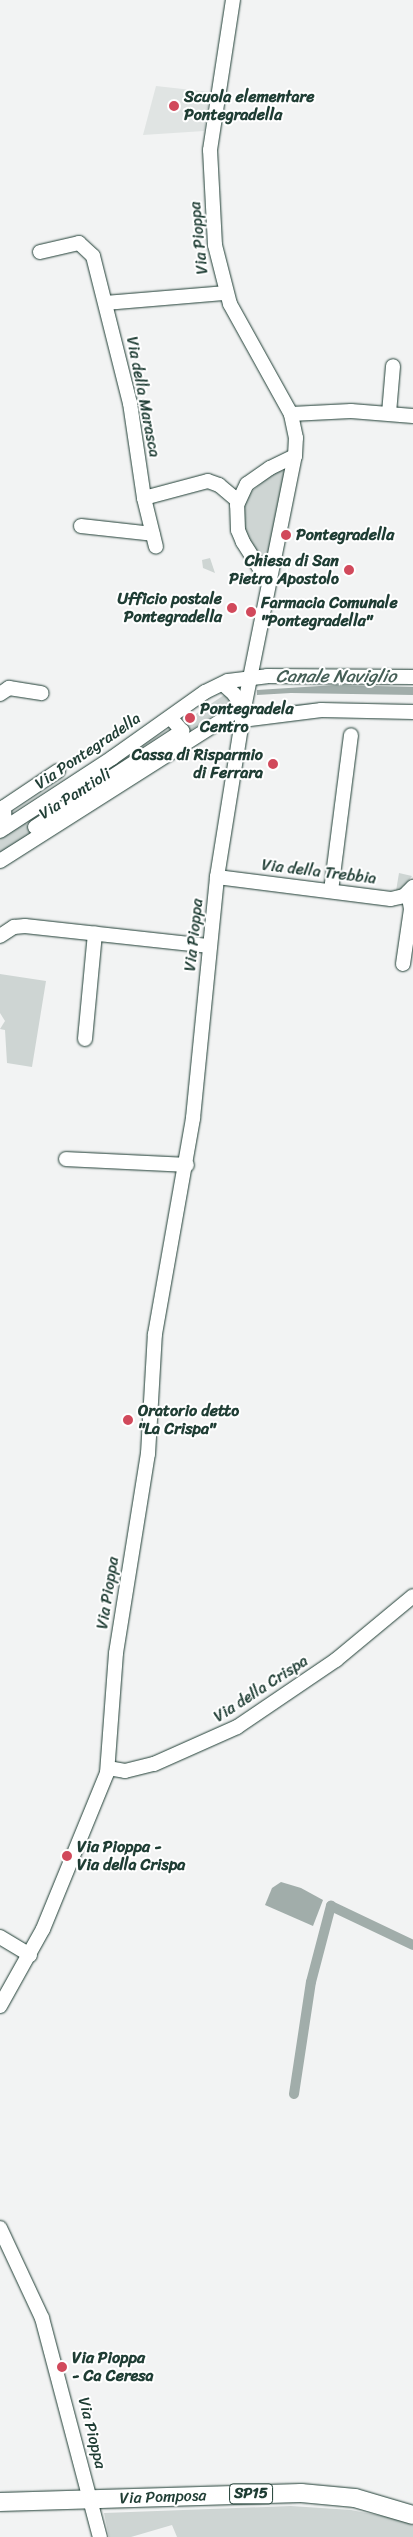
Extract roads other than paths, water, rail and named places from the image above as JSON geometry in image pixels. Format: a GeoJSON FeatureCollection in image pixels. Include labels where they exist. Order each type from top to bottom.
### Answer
{"type":"FeatureCollection","features":[{"type":"Feature","properties":{"kind":"main road","name":"Via Pomposa"},"geometry":{"type":"LineString","coordinates":[[0,2502],[301,2493],[355,2498],[413,2514]]}},
{"type":"Feature","properties":{"kind":"street","name":"Via Pioppa"},"geometry":{"type":"LineString","coordinates":[[0,2006],[30,1955],[96,1806],[108,1768],[116,1653],[148,1454],[156,1334],[187,1165],[217,877],[243,715],[245,677],[269,583],[295,456],[296,438],[291,414],[226,293],[215,245],[210,150],[233,0]]}},
{"type":"Feature","properties":{"kind":"street","name":"Via della Marasca"},"geometry":{"type":"LineString","coordinates":[[40,252],[79,243],[93,256],[130,403],[144,498],[155,541],[81,526]]}},
{"type":"Feature","properties":{"kind":"street"},"geometry":{"type":"LineString","coordinates":[[106,303],[226,293]]}},
{"type":"Feature","properties":{"kind":"street"},"geometry":{"type":"LineString","coordinates":[[388,413],[392,366]]}},
{"type":"Feature","properties":{"kind":"street"},"geometry":{"type":"LineString","coordinates":[[291,414],[388,413],[413,416]]}},
{"type":"Feature","properties":{"kind":"street"},"geometry":{"type":"LineString","coordinates":[[269,583],[238,530],[238,501],[247,484],[257,476],[295,456]]}},
{"type":"Feature","properties":{"kind":"street"},"geometry":{"type":"LineString","coordinates":[[144,498],[208,481],[219,485],[238,501]]}},
{"type":"Feature","properties":{"kind":"street","name":"Via Pontegradella"},"geometry":{"type":"LineString","coordinates":[[3,829],[170,717],[223,684],[245,677],[413,677]]}},
{"type":"Feature","properties":{"kind":"street"},"geometry":{"type":"LineString","coordinates":[[223,684],[234,694],[243,715]]}},
{"type":"Feature","properties":{"kind":"street"},"geometry":{"type":"LineString","coordinates":[[0,694],[9,688],[42,693]]}},
{"type":"Feature","properties":{"kind":"street","name":"Via Pantioli"},"geometry":{"type":"LineString","coordinates":[[0,861],[38,832],[233,713],[243,715],[321,710],[413,712]]}},
{"type":"Feature","properties":{"kind":"street"},"geometry":{"type":"LineString","coordinates":[[26,814],[38,832],[182,731],[170,717]]}},
{"type":"Feature","properties":{"kind":"street"},"geometry":{"type":"LineString","coordinates":[[331,891],[351,734]]}},
{"type":"Feature","properties":{"kind":"street","name":"Via Pontegradella"},"geometry":{"type":"LineString","coordinates":[[3,829],[3,800],[58,771]]}},
{"type":"Feature","properties":{"kind":"street","name":"Via della Trebbia"},"geometry":{"type":"LineString","coordinates":[[217,877],[391,899],[411,890]]}},
{"type":"Feature","properties":{"kind":"street"},"geometry":{"type":"LineString","coordinates":[[404,964],[411,925],[411,890]]}},
{"type":"Feature","properties":{"kind":"street"},"geometry":{"type":"LineString","coordinates":[[0,936],[20,926],[210,946]]}},
{"type":"Feature","properties":{"kind":"street"},"geometry":{"type":"LineString","coordinates":[[85,1039],[95,933]]}},
{"type":"Feature","properties":{"kind":"street"},"geometry":{"type":"LineString","coordinates":[[66,1159],[187,1165]]}},
{"type":"Feature","properties":{"kind":"street","name":"Via della Crispa"},"geometry":{"type":"LineString","coordinates":[[108,1768],[125,1771],[154,1764],[238,1727],[336,1660],[413,1596]]}},
{"type":"Feature","properties":{"kind":"street"},"geometry":{"type":"LineString","coordinates":[[0,1937],[30,1955]]}},
{"type":"Feature","properties":{"kind":"street","name":"Via Pioppa"},"geometry":{"type":"LineString","coordinates":[[0,2228],[42,2318],[100,2537]]}},
{"type":"Feature","properties":{"kind":"waterway"},"geometry":{"type":"LineString","coordinates":[[294,2094],[311,1982],[331,1906],[413,1945]]}},
{"type":"Feature","properties":{"kind":"place","name":"Scuola elementare Pontegradella"},"geometry":{"type":"Point","coordinates":[174,106]}},
{"type":"Feature","properties":{"kind":"place","name":"Pontegradella"},"geometry":{"type":"Point","coordinates":[286,535]}},
{"type":"Feature","properties":{"kind":"place","name":"Chiesa di San Pietro Apostolo"},"geometry":{"type":"Point","coordinates":[349,570]}},
{"type":"Feature","properties":{"kind":"place","name":"Ufficio postale Pontegradella"},"geometry":{"type":"Point","coordinates":[232,608]}},
{"type":"Feature","properties":{"kind":"place","name":"Farmacia Comunale \"Pontegradella\""},"geometry":{"type":"Point","coordinates":[251,612]}},
{"type":"Feature","properties":{"kind":"place","name":"Pontegradela Centro"},"geometry":{"type":"Point","coordinates":[190,718]}},
{"type":"Feature","properties":{"kind":"place","name":"Cassa di Risparmio di Ferrara"},"geometry":{"type":"Point","coordinates":[273,764]}},
{"type":"Feature","properties":{"kind":"place","name":"Oratorio detto \"La Crispa\""},"geometry":{"type":"Point","coordinates":[128,1420]}},
{"type":"Feature","properties":{"kind":"place","name":"Via Pioppa - Via della Crispa"},"geometry":{"type":"Point","coordinates":[67,1856]}},
{"type":"Feature","properties":{"kind":"place","name":"Via Pioppa - Ca Ceresa"},"geometry":{"type":"Point","coordinates":[62,2367]}},
{"type":"Feature","properties":{"kind":"water label","name":"Canale Naviglio"},"geometry":{"type":"Point","coordinates":[336,676]}}]}
